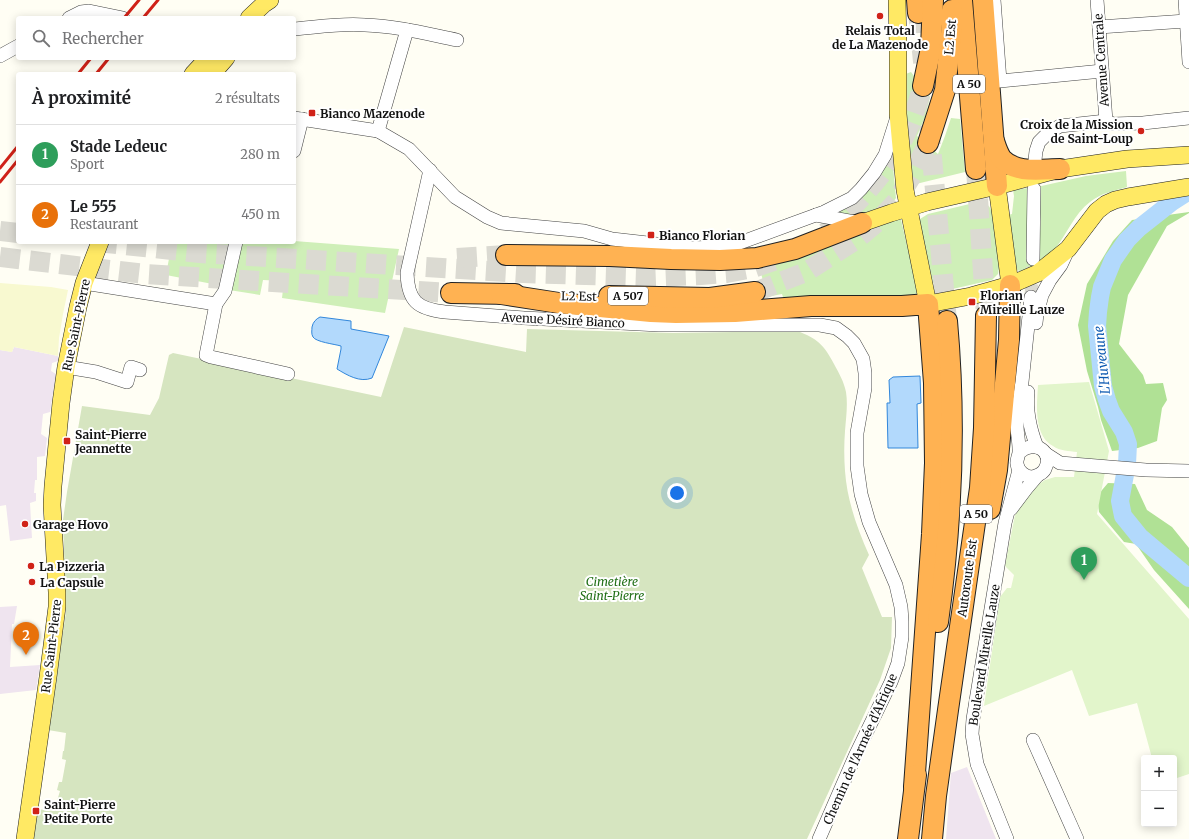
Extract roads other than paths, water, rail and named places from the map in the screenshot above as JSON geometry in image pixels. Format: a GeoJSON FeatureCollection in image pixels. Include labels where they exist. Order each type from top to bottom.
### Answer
{"type":"FeatureCollection","features":[{"type":"Feature","properties":{"kind":"highway","name":"L2 Est"},"geometry":{"type":"LineString","coordinates":[[923,86],[931,48],[933,0]]}},
{"type":"Feature","properties":{"kind":"highway","name":"L2 Est"},"geometry":{"type":"LineString","coordinates":[[928,143],[945,90],[952,25],[952,0]]}},
{"type":"Feature","properties":{"kind":"highway","name":"A 50"},"geometry":{"type":"LineString","coordinates":[[962,0],[976,169]]}},
{"type":"Feature","properties":{"kind":"highway"},"geometry":{"type":"LineString","coordinates":[[983,0],[992,136],[997,186]]}},
{"type":"Feature","properties":{"kind":"highway"},"geometry":{"type":"LineString","coordinates":[[992,136],[1002,158],[1014,167],[1021,169],[1060,170]]}},
{"type":"Feature","properties":{"kind":"highway"},"geometry":{"type":"LineString","coordinates":[[506,255],[610,256],[720,260],[757,258],[795,249],[862,223]]}},
{"type":"Feature","properties":{"kind":"highway"},"geometry":{"type":"LineString","coordinates":[[948,710],[985,539],[997,470],[1009,340],[1010,285]]}},
{"type":"Feature","properties":{"kind":"highway","name":"L2 Est"},"geometry":{"type":"LineString","coordinates":[[451,293],[710,298],[754,292]]}},
{"type":"Feature","properties":{"kind":"highway"},"geometry":{"type":"LineString","coordinates":[[501,294],[559,303],[670,313],[735,312],[811,306],[902,306],[928,304],[934,383],[935,463],[932,534],[914,787]]}},
{"type":"Feature","properties":{"kind":"highway","name":"Autoroute Est"},"geometry":{"type":"LineString","coordinates":[[932,839],[936,796],[980,488],[984,428],[986,316]]}},
{"type":"Feature","properties":{"kind":"highway","name":"Autoroute Est"},"geometry":{"type":"LineString","coordinates":[[908,839],[914,787],[943,588],[950,501],[952,458],[951,362],[947,321]]}},
{"type":"Feature","properties":{"kind":"main road"},"geometry":{"type":"LineString","coordinates":[[251,16],[270,0]]}},
{"type":"Feature","properties":{"kind":"main road"},"geometry":{"type":"LineString","coordinates":[[264,16],[276,0]]}},
{"type":"Feature","properties":{"kind":"main road"},"geometry":{"type":"LineString","coordinates":[[897,0],[898,114],[905,190],[928,304],[971,296],[1010,285],[1038,274],[1068,249],[1097,211],[1106,204],[1128,197],[1189,187]]}},
{"type":"Feature","properties":{"kind":"main road"},"geometry":{"type":"LineString","coordinates":[[195,72],[206,60]]}},
{"type":"Feature","properties":{"kind":"main road"},"geometry":{"type":"LineString","coordinates":[[214,72],[224,60]]}},
{"type":"Feature","properties":{"kind":"main road"},"geometry":{"type":"LineString","coordinates":[[862,223],[909,208],[1060,170],[1127,159],[1189,155]]}},
{"type":"Feature","properties":{"kind":"main road"},"geometry":{"type":"LineString","coordinates":[[997,186],[1010,285]]}},
{"type":"Feature","properties":{"kind":"main road","name":"Rue Saint-Pierre"},"geometry":{"type":"LineString","coordinates":[[25,839],[57,607],[52,486],[66,367],[84,283],[99,244]]}},
{"type":"Feature","properties":{"kind":"street"},"geometry":{"type":"LineString","coordinates":[[994,0],[1000,81],[1102,71]]}},
{"type":"Feature","properties":{"kind":"street","name":"Avenue Centrale"},"geometry":{"type":"LineString","coordinates":[[1097,0],[1106,121]]}},
{"type":"Feature","properties":{"kind":"street"},"geometry":{"type":"LineString","coordinates":[[1185,0],[1189,62]]}},
{"type":"Feature","properties":{"kind":"street"},"geometry":{"type":"LineString","coordinates":[[75,10],[114,16]]}},
{"type":"Feature","properties":{"kind":"street"},"geometry":{"type":"LineString","coordinates":[[1099,27],[1186,21]]}},
{"type":"Feature","properties":{"kind":"street"},"geometry":{"type":"LineString","coordinates":[[296,29],[336,25],[366,25],[407,30],[457,40]]}},
{"type":"Feature","properties":{"kind":"street"},"geometry":{"type":"LineString","coordinates":[[378,131],[407,30]]}},
{"type":"Feature","properties":{"kind":"street"},"geometry":{"type":"LineString","coordinates":[[0,56],[16,47]]}},
{"type":"Feature","properties":{"kind":"street"},"geometry":{"type":"LineString","coordinates":[[296,135],[298,119],[378,131],[409,149],[455,197],[487,217],[501,223],[584,231],[612,239],[692,248],[734,245],[824,212],[852,198],[874,173],[884,155],[898,114]]}},
{"type":"Feature","properties":{"kind":"street"},"geometry":{"type":"LineString","coordinates":[[1035,160],[1039,142],[1054,128],[1060,126],[1106,121],[1113,124],[1143,123],[1189,118]]}},
{"type":"Feature","properties":{"kind":"street","name":"Avenue Désiré Bianco"},"geometry":{"type":"LineString","coordinates":[[430,170],[407,273],[408,284],[413,299],[422,307],[439,311],[524,318],[659,325],[820,325],[836,328],[847,336]]}},
{"type":"Feature","properties":{"kind":"street"},"geometry":{"type":"LineString","coordinates":[[1033,259],[1034,189]]}},
{"type":"Feature","properties":{"kind":"street"},"geometry":{"type":"LineString","coordinates":[[814,215],[862,223]]}},
{"type":"Feature","properties":{"kind":"street"},"geometry":{"type":"LineString","coordinates":[[236,244],[225,291],[216,304],[206,355],[288,374]]}},
{"type":"Feature","properties":{"kind":"street"},"geometry":{"type":"LineString","coordinates":[[1041,472],[1047,462],[1030,427],[1027,397],[1037,314],[1042,295],[1050,280],[1061,265],[1068,249]]}},
{"type":"Feature","properties":{"kind":"street"},"geometry":{"type":"LineString","coordinates":[[84,283],[216,304]]}},
{"type":"Feature","properties":{"kind":"street"},"geometry":{"type":"LineString","coordinates":[[1020,452],[1017,424],[1031,297]]}},
{"type":"Feature","properties":{"kind":"street","name":"Chemin de l'Armée d'Afrique"},"geometry":{"type":"LineString","coordinates":[[819,839],[856,754],[891,682],[898,663],[902,637],[901,607],[896,585],[869,522],[861,494],[857,466],[857,433],[865,388],[866,372],[863,359],[854,343],[847,336]]}},
{"type":"Feature","properties":{"kind":"street"},"geometry":{"type":"LineString","coordinates":[[66,367],[95,377],[126,385],[131,368],[140,370]]}},
{"type":"Feature","properties":{"kind":"street"},"geometry":{"type":"LineString","coordinates":[[1060,463],[1041,450],[1030,446],[1024,448],[1017,458],[1019,470],[1027,476],[1032,476],[1060,463],[1146,470],[1189,471]]}},
{"type":"Feature","properties":{"kind":"street","name":"Boulevard Mireille Lauze"},"geometry":{"type":"LineString","coordinates":[[1007,839],[977,764],[972,734],[973,719],[1005,523],[1019,470]]}},
{"type":"Feature","properties":{"kind":"street","name":"Boulevard Mireille Lauze"},"geometry":{"type":"LineString","coordinates":[[1008,513],[1041,472]]}},
{"type":"Feature","properties":{"kind":"street"},"geometry":{"type":"LineString","coordinates":[[1033,740],[1077,839]]}},
{"type":"Feature","properties":{"kind":"water"},"geometry":{"type":"Polygon","coordinates":[[[320,317],[351,321],[351,329],[389,336],[372,378],[363,380],[358,379],[337,369],[341,346],[326,343],[315,339],[312,336],[313,324],[320,317]]]}},
{"type":"Feature","properties":{"kind":"water"},"geometry":{"type":"Polygon","coordinates":[[[920,376],[921,403],[917,404],[918,448],[888,448],[887,403],[890,403],[889,380],[893,377],[920,376]]]}},
{"type":"Feature","properties":{"kind":"waterway","name":"L'Huveaune"},"geometry":{"type":"LineString","coordinates":[[1189,191],[1172,202],[1139,228],[1127,240],[1113,260],[1102,287],[1097,326],[1103,386],[1111,411],[1124,432],[1128,444],[1127,464],[1120,501],[1123,516],[1140,537],[1189,578]]}},
{"type":"Feature","properties":{"kind":"tunnel"},"geometry":{"type":"LineString","coordinates":[[918,13],[924,71]]}},
{"type":"Feature","properties":{"kind":"tunnel"},"geometry":{"type":"LineString","coordinates":[[826,232],[864,195],[888,165],[900,146],[908,129],[923,86]]}},
{"type":"Feature","properties":{"kind":"tunnel"},"geometry":{"type":"LineString","coordinates":[[929,125],[947,321]]}},
{"type":"Feature","properties":{"kind":"tunnel"},"geometry":{"type":"LineString","coordinates":[[755,292],[806,272],[857,239],[876,223],[896,202],[914,172],[928,143]]}},
{"type":"Feature","properties":{"kind":"tunnel"},"geometry":{"type":"LineString","coordinates":[[976,169],[986,316]]}},
{"type":"Feature","properties":{"kind":"tunnel"},"geometry":{"type":"LineString","coordinates":[[0,231],[16,233]]}},
{"type":"Feature","properties":{"kind":"tunnel"},"geometry":{"type":"LineString","coordinates":[[116,244],[200,253],[523,273],[651,277],[727,273],[753,268],[776,260]]}},
{"type":"Feature","properties":{"kind":"tunnel"},"geometry":{"type":"LineString","coordinates":[[457,258],[506,255]]}},
{"type":"Feature","properties":{"kind":"tunnel"},"geometry":{"type":"LineString","coordinates":[[0,257],[145,274],[451,293]]}},
{"type":"Feature","properties":{"kind":"tunnel"},"geometry":{"type":"LineString","coordinates":[[1031,297],[1033,267]]}},
{"type":"Feature","properties":{"kind":"railway"},"geometry":{"type":"LineString","coordinates":[[126,16],[139,0]]}},
{"type":"Feature","properties":{"kind":"railway"},"geometry":{"type":"LineString","coordinates":[[145,16],[158,0]]}},
{"type":"Feature","properties":{"kind":"railway"},"geometry":{"type":"LineString","coordinates":[[80,72],[89,60]]}},
{"type":"Feature","properties":{"kind":"railway"},"geometry":{"type":"LineString","coordinates":[[98,72],[107,60]]}},
{"type":"Feature","properties":{"kind":"railway"},"geometry":{"type":"LineString","coordinates":[[0,168],[16,148]]}},
{"type":"Feature","properties":{"kind":"railway"},"geometry":{"type":"LineString","coordinates":[[0,182],[16,162]]}},
{"type":"Feature","properties":{"kind":"place","name":"Relais Total de La Mazenode"},"geometry":{"type":"Point","coordinates":[880,16]}},
{"type":"Feature","properties":{"kind":"place","name":"Bianco Mazenode"},"geometry":{"type":"Point","coordinates":[312,113]}},
{"type":"Feature","properties":{"kind":"place","name":"Croix de la Mission de Saint-Loup"},"geometry":{"type":"Point","coordinates":[1141,131]}},
{"type":"Feature","properties":{"kind":"place","name":"Bianco Florian"},"geometry":{"type":"Point","coordinates":[651,235]}},
{"type":"Feature","properties":{"kind":"place","name":"Florian Mireille Lauze"},"geometry":{"type":"Point","coordinates":[972,302]}},
{"type":"Feature","properties":{"kind":"place","name":"Saint-Pierre Jeannette"},"geometry":{"type":"Point","coordinates":[67,441]}},
{"type":"Feature","properties":{"kind":"place","name":"Garage Hovo"},"geometry":{"type":"Point","coordinates":[25,524]}},
{"type":"Feature","properties":{"kind":"place","name":"La Pizzeria"},"geometry":{"type":"Point","coordinates":[31,566]}},
{"type":"Feature","properties":{"kind":"place","name":"Stade Ledeuc"},"geometry":{"type":"Point","coordinates":[1084,580]}},
{"type":"Feature","properties":{"kind":"place","name":"La Capsule"},"geometry":{"type":"Point","coordinates":[32,582]}},
{"type":"Feature","properties":{"kind":"place","name":"Le 555"},"geometry":{"type":"Point","coordinates":[26,655]}},
{"type":"Feature","properties":{"kind":"place","name":"Saint-Pierre Petite Porte"},"geometry":{"type":"Point","coordinates":[36,811]}},
{"type":"Feature","properties":{"kind":"park label","name":"Cimetière Saint-Pierre"},"geometry":{"type":"Point","coordinates":[612,588]}}]}
